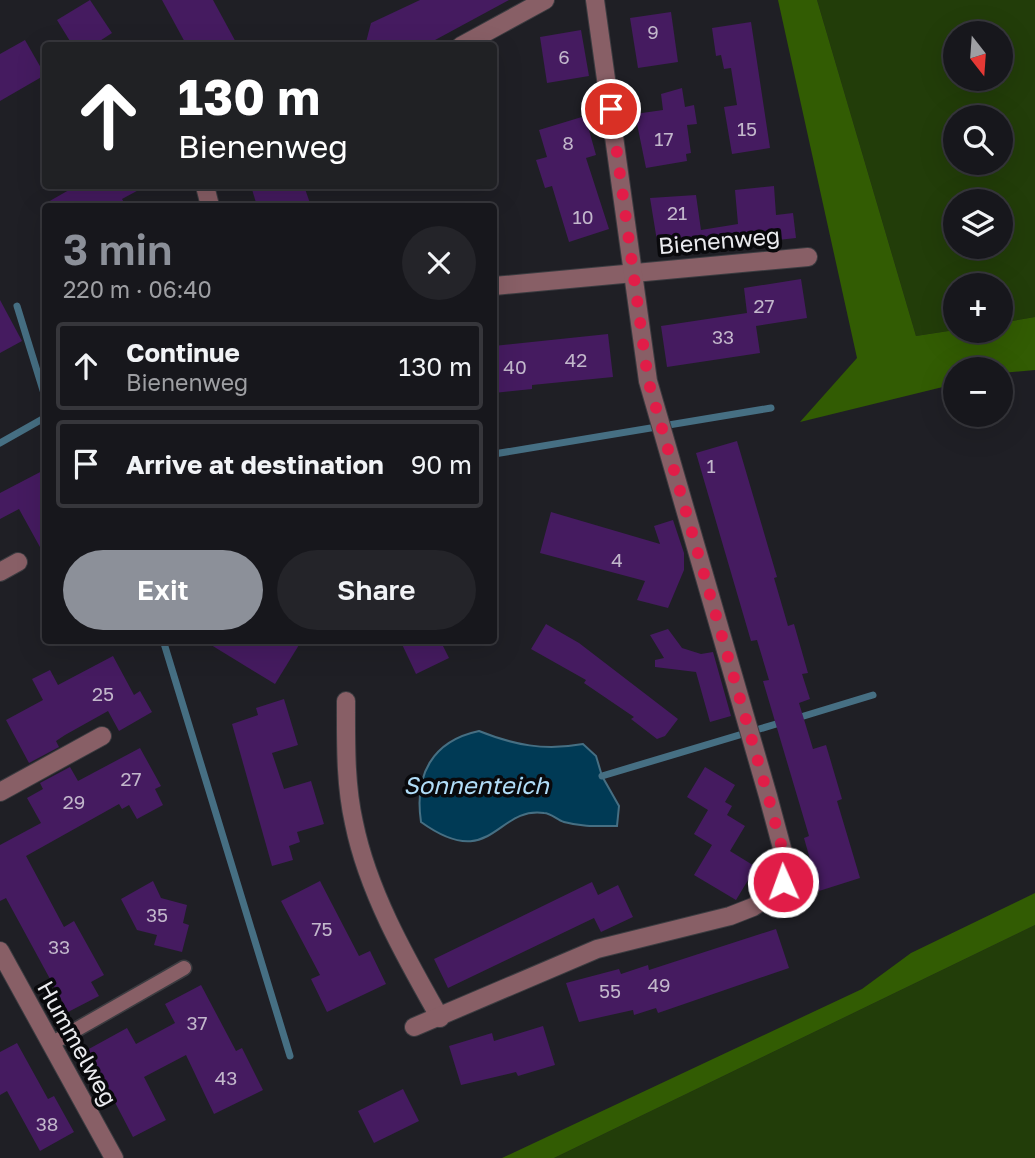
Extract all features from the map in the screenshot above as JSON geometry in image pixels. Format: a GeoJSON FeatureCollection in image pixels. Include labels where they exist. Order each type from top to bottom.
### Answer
{"type":"FeatureCollection","features":[{"type":"Feature","properties":{"kind":"street"},"geometry":{"type":"LineString","coordinates":[[468,42],[545,0]]}},
{"type":"Feature","properties":{"kind":"street","name":"Bienenweg"},"geometry":{"type":"LineString","coordinates":[[440,1018],[597,949],[753,907],[773,894],[783,882],[786,863],[660,426],[640,331],[595,0]]}},
{"type":"Feature","properties":{"kind":"street","name":"Bienenweg"},"geometry":{"type":"LineString","coordinates":[[634,273],[808,257]]}},
{"type":"Feature","properties":{"kind":"street"},"geometry":{"type":"LineString","coordinates":[[497,286],[634,273]]}},
{"type":"Feature","properties":{"kind":"street"},"geometry":{"type":"LineString","coordinates":[[0,572],[18,562]]}},
{"type":"Feature","properties":{"kind":"street"},"geometry":{"type":"LineString","coordinates":[[346,701],[346,770],[354,825],[388,917],[440,1018],[414,1027]]}},
{"type":"Feature","properties":{"kind":"street"},"geometry":{"type":"LineString","coordinates":[[0,792],[102,736]]}},
{"type":"Feature","properties":{"kind":"street","name":"Hummelweg"},"geometry":{"type":"LineString","coordinates":[[0,951],[114,1158]]}},
{"type":"Feature","properties":{"kind":"lane"},"geometry":{"type":"LineString","coordinates":[[51,1044],[184,968]]}},
{"type":"Feature","properties":{"kind":"green space"},"geometry":{"type":"Polygon","coordinates":[[[778,0],[817,0],[916,336],[943,332],[943,343],[1013,343],[1013,321],[1035,317],[1035,370],[1013,372],[1013,357],[943,357],[943,387],[800,422],[857,358],[778,0]]]}},
{"type":"Feature","properties":{"kind":"green space"},"geometry":{"type":"Polygon","coordinates":[[[817,0],[1035,0],[1035,317],[1013,321],[1013,273],[943,273],[943,332],[916,336],[817,0]]]}},
{"type":"Feature","properties":{"kind":"green space"},"geometry":{"type":"Polygon","coordinates":[[[1035,893],[1035,925],[554,1158],[502,1158],[862,989],[911,953],[1035,893]]]}},
{"type":"Feature","properties":{"kind":"green space"},"geometry":{"type":"Polygon","coordinates":[[[1035,925],[1035,1158],[554,1158],[1035,925]]]}},
{"type":"Feature","properties":{"kind":"water","name":"Sonnenteich"},"geometry":{"type":"Polygon","coordinates":[[[479,731],[505,740],[542,747],[583,744],[596,756],[602,776],[619,806],[617,826],[577,825],[561,821],[547,813],[528,813],[478,840],[463,841],[445,836],[421,822],[421,789],[430,763],[449,743],[479,731]]]}},
{"type":"Feature","properties":{"kind":"building"},"geometry":{"type":"Polygon","coordinates":[[[90,0],[112,33],[98,42],[71,42],[57,20],[90,0]]]}},
{"type":"Feature","properties":{"kind":"building"},"geometry":{"type":"Polygon","coordinates":[[[162,0],[213,0],[236,42],[185,42],[162,0]]]}},
{"type":"Feature","properties":{"kind":"building"},"geometry":{"type":"Polygon","coordinates":[[[420,0],[509,0],[431,42],[366,42],[371,23],[420,0]]]}},
{"type":"Feature","properties":{"kind":"building"},"geometry":{"type":"Polygon","coordinates":[[[671,12],[678,62],[638,68],[630,18],[671,12]]]}},
{"type":"Feature","properties":{"kind":"building"},"geometry":{"type":"Polygon","coordinates":[[[751,22],[770,148],[732,154],[724,107],[737,105],[731,68],[724,69],[721,55],[716,56],[712,28],[751,22]]]}},
{"type":"Feature","properties":{"kind":"building"},"geometry":{"type":"Polygon","coordinates":[[[581,30],[589,76],[547,83],[540,37],[581,30]]]}},
{"type":"Feature","properties":{"kind":"building"},"geometry":{"type":"Polygon","coordinates":[[[25,40],[42,70],[42,77],[0,101],[0,54],[25,40]]]}},
{"type":"Feature","properties":{"kind":"building"},"geometry":{"type":"Polygon","coordinates":[[[682,88],[685,107],[694,105],[697,124],[687,125],[691,153],[686,154],[687,161],[646,168],[635,114],[663,110],[661,94],[682,88]]]}},
{"type":"Feature","properties":{"kind":"building"},"geometry":{"type":"Polygon","coordinates":[[[585,116],[596,155],[586,158],[609,229],[569,242],[552,186],[545,188],[536,160],[547,157],[539,130],[585,116]]]}},
{"type":"Feature","properties":{"kind":"building"},"geometry":{"type":"Polygon","coordinates":[[[774,186],[776,215],[793,213],[796,238],[678,251],[675,238],[657,241],[650,198],[696,195],[701,230],[738,224],[735,190],[774,186]]]}},
{"type":"Feature","properties":{"kind":"building"},"geometry":{"type":"Polygon","coordinates":[[[71,189],[140,189],[122,199],[124,203],[46,203],[71,189]]]}},
{"type":"Feature","properties":{"kind":"building"},"geometry":{"type":"Polygon","coordinates":[[[252,189],[305,189],[310,203],[256,203],[252,189]]]}},
{"type":"Feature","properties":{"kind":"building"},"geometry":{"type":"Polygon","coordinates":[[[801,279],[807,318],[756,326],[760,353],[667,367],[661,326],[747,313],[744,288],[801,279]]]}},
{"type":"Feature","properties":{"kind":"building"},"geometry":{"type":"Polygon","coordinates":[[[0,300],[22,341],[0,353],[0,300]]]}},
{"type":"Feature","properties":{"kind":"building"},"geometry":{"type":"Polygon","coordinates":[[[608,334],[613,377],[532,385],[532,389],[497,393],[497,346],[608,334]]]}},
{"type":"Feature","properties":{"kind":"building"},"geometry":{"type":"Polygon","coordinates":[[[737,441],[777,577],[774,578],[788,626],[794,624],[808,673],[802,674],[810,699],[799,703],[813,749],[826,745],[842,799],[837,801],[860,878],[819,891],[804,838],[809,836],[763,681],[769,680],[757,640],[751,641],[696,453],[737,441]]]}},
{"type":"Feature","properties":{"kind":"building"},"geometry":{"type":"Polygon","coordinates":[[[42,471],[42,551],[19,509],[0,519],[0,493],[42,471]]]}},
{"type":"Feature","properties":{"kind":"building"},"geometry":{"type":"Polygon","coordinates":[[[551,512],[660,544],[654,526],[673,520],[684,553],[684,570],[668,608],[637,600],[645,581],[540,553],[551,512]]]}},
{"type":"Feature","properties":{"kind":"building"},"geometry":{"type":"Polygon","coordinates":[[[546,624],[579,643],[678,719],[665,736],[657,739],[631,719],[634,717],[584,683],[586,680],[531,649],[546,624]]]}},
{"type":"Feature","properties":{"kind":"building"},"geometry":{"type":"Polygon","coordinates":[[[668,629],[682,648],[701,654],[713,652],[731,716],[710,722],[696,672],[655,667],[655,660],[664,658],[650,635],[668,629]]]}},
{"type":"Feature","properties":{"kind":"building"},"geometry":{"type":"Polygon","coordinates":[[[210,644],[300,644],[275,684],[210,644]]]}},
{"type":"Feature","properties":{"kind":"building"},"geometry":{"type":"Polygon","coordinates":[[[402,644],[442,644],[449,658],[416,674],[402,644]]]}},
{"type":"Feature","properties":{"kind":"building"},"geometry":{"type":"Polygon","coordinates":[[[113,656],[134,695],[140,691],[152,712],[119,731],[108,711],[65,735],[56,741],[59,747],[29,763],[6,720],[43,700],[32,679],[50,670],[58,685],[113,656]]]}},
{"type":"Feature","properties":{"kind":"building"},"geometry":{"type":"Polygon","coordinates":[[[284,699],[298,745],[272,753],[284,789],[311,781],[324,824],[297,832],[300,842],[289,846],[293,860],[272,866],[232,724],[258,715],[256,708],[284,699]]]}},
{"type":"Feature","properties":{"kind":"building"},"geometry":{"type":"Polygon","coordinates":[[[140,748],[161,786],[155,789],[163,805],[137,819],[129,805],[122,809],[119,804],[26,856],[64,927],[74,921],[104,975],[91,982],[99,996],[68,1012],[6,898],[0,901],[0,845],[41,823],[27,798],[43,789],[40,783],[70,767],[78,781],[140,748]]]}},
{"type":"Feature","properties":{"kind":"building"},"geometry":{"type":"Polygon","coordinates":[[[705,767],[735,785],[725,802],[732,806],[727,815],[745,826],[730,851],[756,867],[736,900],[694,875],[712,845],[694,834],[708,810],[687,797],[705,767]]]}},
{"type":"Feature","properties":{"kind":"building"},"geometry":{"type":"Polygon","coordinates":[[[153,881],[161,898],[187,905],[183,923],[189,925],[182,952],[154,945],[157,935],[137,930],[121,899],[153,881]]]}},
{"type":"Feature","properties":{"kind":"building"},"geometry":{"type":"Polygon","coordinates":[[[320,881],[359,956],[370,951],[386,984],[327,1012],[311,979],[320,975],[281,901],[320,881]]]}},
{"type":"Feature","properties":{"kind":"building"},"geometry":{"type":"Polygon","coordinates":[[[592,882],[598,895],[618,885],[633,917],[601,932],[594,918],[448,988],[434,959],[592,882]]]}},
{"type":"Feature","properties":{"kind":"building"},"geometry":{"type":"Polygon","coordinates":[[[776,929],[789,968],[658,1013],[656,1008],[634,1015],[633,1010],[579,1022],[566,983],[619,969],[621,974],[648,965],[649,970],[776,929]]]}},
{"type":"Feature","properties":{"kind":"building"},"geometry":{"type":"Polygon","coordinates":[[[201,985],[236,1051],[242,1048],[263,1090],[214,1114],[186,1055],[144,1077],[166,1120],[133,1137],[107,1087],[101,1090],[89,1068],[95,1064],[87,1050],[127,1028],[136,1044],[175,1023],[165,1004],[201,985]]]}},
{"type":"Feature","properties":{"kind":"building"},"geometry":{"type":"Polygon","coordinates":[[[543,1026],[555,1065],[518,1076],[516,1072],[461,1085],[449,1046],[492,1033],[494,1041],[543,1026]]]}},
{"type":"Feature","properties":{"kind":"building"},"geometry":{"type":"Polygon","coordinates":[[[17,1043],[48,1099],[54,1096],[74,1132],[40,1151],[7,1091],[0,1095],[0,1052],[17,1043]]]}},
{"type":"Feature","properties":{"kind":"building"},"geometry":{"type":"Polygon","coordinates":[[[403,1089],[419,1121],[374,1143],[358,1111],[403,1089]]]}},
{"type":"Feature","properties":{"kind":"waterway"},"geometry":{"type":"LineString","coordinates":[[17,306],[42,387]]}},
{"type":"Feature","properties":{"kind":"waterway"},"geometry":{"type":"LineString","coordinates":[[497,454],[771,408]]}},
{"type":"Feature","properties":{"kind":"waterway"},"geometry":{"type":"LineString","coordinates":[[0,443],[42,419]]}},
{"type":"Feature","properties":{"kind":"waterway"},"geometry":{"type":"LineString","coordinates":[[164,644],[290,1056]]}},
{"type":"Feature","properties":{"kind":"waterway"},"geometry":{"type":"LineString","coordinates":[[794,719],[873,695]]}},
{"type":"Feature","properties":{"kind":"waterway"},"geometry":{"type":"LineString","coordinates":[[602,776],[783,722]]}},
{"type":"Feature","properties":{"kind":"route"},"geometry":{"type":"LineString","coordinates":[[611,109],[648,380],[768,796],[786,863],[783,882]]}}]}
